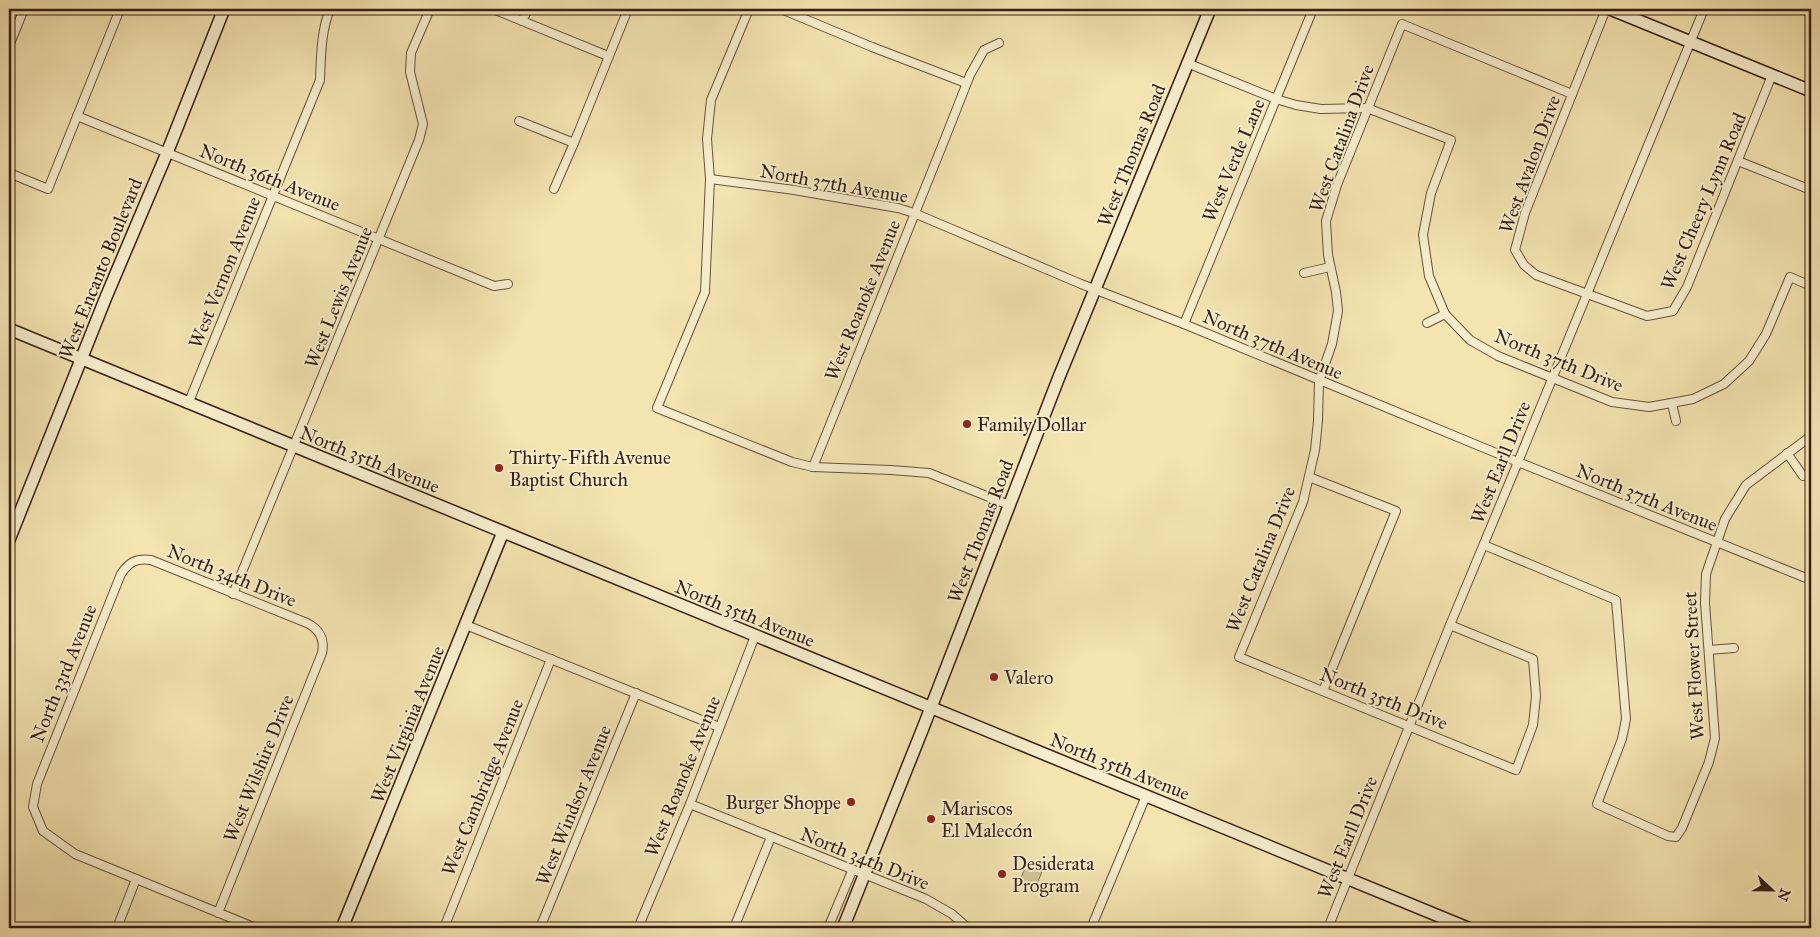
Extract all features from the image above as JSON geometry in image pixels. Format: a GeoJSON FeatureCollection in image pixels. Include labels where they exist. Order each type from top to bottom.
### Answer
{"type":"FeatureCollection","features":[{"type":"Feature","properties":{"kind":"main road","name":"West Encanto Boulevard"},"geometry":{"type":"LineString","coordinates":[[9,540],[224,9]]}},
{"type":"Feature","properties":{"kind":"main road","name":"West Thomas Road"},"geometry":{"type":"LineString","coordinates":[[843,928],[1094,289],[1210,9]]}},
{"type":"Feature","properties":{"kind":"main road"},"geometry":{"type":"LineString","coordinates":[[1608,9],[1811,91]]}},
{"type":"Feature","properties":{"kind":"main road","name":"North 35th Avenue"},"geometry":{"type":"LineString","coordinates":[[9,329],[1468,928]]}},
{"type":"Feature","properties":{"kind":"main road","name":"West Virginia Avenue"},"geometry":{"type":"LineString","coordinates":[[342,928],[503,532]]}},
{"type":"Feature","properties":{"kind":"street"},"geometry":{"type":"LineString","coordinates":[[9,46],[24,9]]}},
{"type":"Feature","properties":{"kind":"street"},"geometry":{"type":"LineString","coordinates":[[9,173],[48,189],[120,9]]}},
{"type":"Feature","properties":{"kind":"street","name":"West Vernon Avenue"},"geometry":{"type":"LineString","coordinates":[[188,404],[320,80],[325,20],[330,9]]}},
{"type":"Feature","properties":{"kind":"street","name":"West Lewis Avenue"},"geometry":{"type":"LineString","coordinates":[[233,594],[419,140],[423,124],[410,72],[411,53],[430,9]]}},
{"type":"Feature","properties":{"kind":"street"},"geometry":{"type":"LineString","coordinates":[[493,9],[608,56]]}},
{"type":"Feature","properties":{"kind":"street"},"geometry":{"type":"LineString","coordinates":[[522,21],[528,9]]}},
{"type":"Feature","properties":{"kind":"street"},"geometry":{"type":"LineString","coordinates":[[554,189],[628,9]]}},
{"type":"Feature","properties":{"kind":"street"},"geometry":{"type":"LineString","coordinates":[[749,9],[711,100],[707,139],[710,179],[705,292],[657,408],[792,462],[813,467],[891,470],[929,474],[1009,505]]}},
{"type":"Feature","properties":{"kind":"street"},"geometry":{"type":"LineString","coordinates":[[781,9],[966,83]]}},
{"type":"Feature","properties":{"kind":"street","name":"West Verde Lane"},"geometry":{"type":"LineString","coordinates":[[1184,324],[1313,9]]}},
{"type":"Feature","properties":{"kind":"street","name":"West Avalon Drive"},"geometry":{"type":"LineString","coordinates":[[1587,293],[1536,276],[1524,265],[1515,250],[1525,213],[1608,9]]}},
{"type":"Feature","properties":{"kind":"street","name":"West Earll Drive"},"geometry":{"type":"LineString","coordinates":[[1328,928],[1450,625],[1704,9]]}},
{"type":"Feature","properties":{"kind":"street","name":"West Catalina Drive"},"geometry":{"type":"LineString","coordinates":[[1239,657],[1303,502],[1309,477],[1318,421],[1319,381],[1332,344],[1338,311],[1330,267],[1326,221],[1337,185],[1402,24],[1572,94]]}},
{"type":"Feature","properties":{"kind":"street","name":"West Roanoke Avenue"},"geometry":{"type":"LineString","coordinates":[[813,467],[966,83],[984,50],[999,42]]}},
{"type":"Feature","properties":{"kind":"street"},"geometry":{"type":"LineString","coordinates":[[1187,64],[1276,99],[1320,110],[1367,108]]}},
{"type":"Feature","properties":{"kind":"street","name":"West Cheery Lynn Road"},"geometry":{"type":"LineString","coordinates":[[1587,293],[1647,316],[1673,311],[1687,287],[1772,75]]}},
{"type":"Feature","properties":{"kind":"street","name":"North 37th Drive"},"geometry":{"type":"LineString","coordinates":[[1367,108],[1451,140],[1431,193],[1423,235],[1429,276],[1445,314],[1470,340],[1498,356],[1552,378],[1612,402],[1649,407],[1693,399],[1724,384],[1749,361],[1766,334],[1790,277],[1811,286]]}},
{"type":"Feature","properties":{"kind":"street","name":"North 36th Avenue"},"geometry":{"type":"LineString","coordinates":[[77,116],[494,286],[508,284]]}},
{"type":"Feature","properties":{"kind":"street"},"geometry":{"type":"LineString","coordinates":[[519,121],[574,143]]}},
{"type":"Feature","properties":{"kind":"street"},"geometry":{"type":"LineString","coordinates":[[1738,161],[1811,190]]}},
{"type":"Feature","properties":{"kind":"street","name":"North 37th Avenue"},"geometry":{"type":"LineString","coordinates":[[710,179],[898,208],[1811,580]]}},
{"type":"Feature","properties":{"kind":"street"},"geometry":{"type":"LineString","coordinates":[[1304,273],[1330,267]]}},
{"type":"Feature","properties":{"kind":"street"},"geometry":{"type":"LineString","coordinates":[[1427,323],[1445,314]]}},
{"type":"Feature","properties":{"kind":"street"},"geometry":{"type":"LineString","coordinates":[[1672,404],[1676,422]]}},
{"type":"Feature","properties":{"kind":"street","name":"West Flower Street"},"geometry":{"type":"LineString","coordinates":[[1484,545],[1616,600],[1626,719],[1622,739],[1597,804],[1676,838],[1682,828],[1714,749],[1715,722],[1705,603],[1706,574],[1725,519],[1746,486],[1811,436]]}},
{"type":"Feature","properties":{"kind":"street"},"geometry":{"type":"LineString","coordinates":[[1787,453],[1803,476]]}},
{"type":"Feature","properties":{"kind":"street"},"geometry":{"type":"LineString","coordinates":[[1309,477],[1396,511],[1323,691]]}},
{"type":"Feature","properties":{"kind":"street","name":"North 34th Drive"},"geometry":{"type":"LineString","coordinates":[[128,563],[140,558],[151,560],[307,623],[313,626],[320,635]]}},
{"type":"Feature","properties":{"kind":"street","name":"North 33rd Avenue"},"geometry":{"type":"LineString","coordinates":[[128,563],[121,574],[39,778],[34,807],[43,831],[75,854],[256,928]]}},
{"type":"Feature","properties":{"kind":"street"},"geometry":{"type":"LineString","coordinates":[[466,624],[719,727]]}},
{"type":"Feature","properties":{"kind":"street","name":"North 35th Drive"},"geometry":{"type":"LineString","coordinates":[[1239,657],[1516,770],[1533,725],[1536,696],[1533,659],[1450,625]]}},
{"type":"Feature","properties":{"kind":"street","name":"West Wilshire Drive"},"geometry":{"type":"LineString","coordinates":[[218,913],[322,653],[323,644],[320,635]]}},
{"type":"Feature","properties":{"kind":"street","name":"West Roanoke Avenue"},"geometry":{"type":"LineString","coordinates":[[638,928],[690,804],[755,636]]}},
{"type":"Feature","properties":{"kind":"street"},"geometry":{"type":"LineString","coordinates":[[1709,650],[1734,648]]}},
{"type":"Feature","properties":{"kind":"street","name":"West Cambridge Avenue"},"geometry":{"type":"LineString","coordinates":[[444,928],[552,659]]}},
{"type":"Feature","properties":{"kind":"street","name":"West Windsor Avenue"},"geometry":{"type":"LineString","coordinates":[[540,928],[636,693]]}},
{"type":"Feature","properties":{"kind":"street"},"geometry":{"type":"LineString","coordinates":[[1091,928],[1146,796]]}},
{"type":"Feature","properties":{"kind":"street","name":"North 34th Drive"},"geometry":{"type":"LineString","coordinates":[[690,804],[938,905],[968,928]]}},
{"type":"Feature","properties":{"kind":"street"},"geometry":{"type":"LineString","coordinates":[[734,928],[771,837]]}},
{"type":"Feature","properties":{"kind":"street"},"geometry":{"type":"LineString","coordinates":[[828,928],[852,870]]}},
{"type":"Feature","properties":{"kind":"street"},"geometry":{"type":"LineString","coordinates":[[117,928],[136,880]]}},
{"type":"Feature","properties":{"kind":"shaded area"},"geometry":{"type":"Polygon","coordinates":[[[1026,866],[1042,872],[1036,886],[1020,880],[1026,866]]]}},
{"type":"Feature","properties":{"kind":"place","name":"Family Dollar"},"geometry":{"type":"Point","coordinates":[967,424]}},
{"type":"Feature","properties":{"kind":"place","name":"Thirty-Fifth Avenue Baptist Church"},"geometry":{"type":"Point","coordinates":[499,468]}},
{"type":"Feature","properties":{"kind":"place","name":"Valero"},"geometry":{"type":"Point","coordinates":[994,677]}},
{"type":"Feature","properties":{"kind":"place","name":"Burger Shoppe"},"geometry":{"type":"Point","coordinates":[851,802]}},
{"type":"Feature","properties":{"kind":"place","name":"Mariscos El Malecón"},"geometry":{"type":"Point","coordinates":[931,819]}},
{"type":"Feature","properties":{"kind":"place","name":"Desiderata Program"},"geometry":{"type":"Point","coordinates":[1002,874]}}]}
